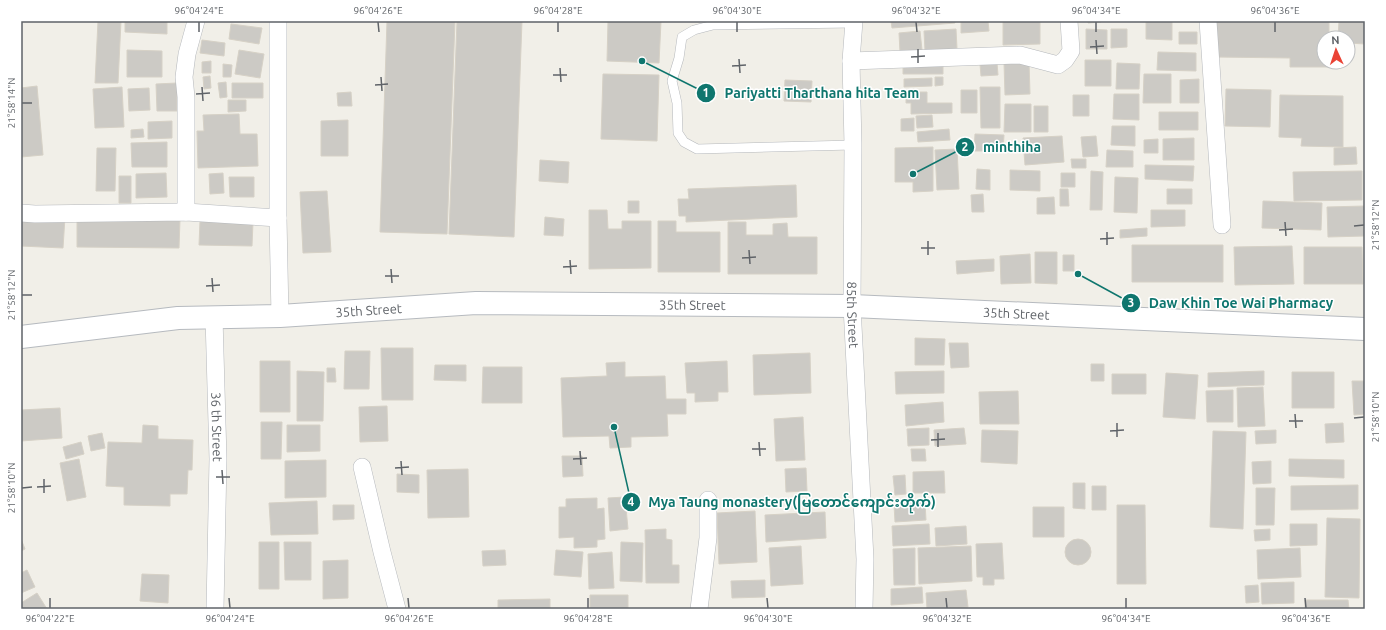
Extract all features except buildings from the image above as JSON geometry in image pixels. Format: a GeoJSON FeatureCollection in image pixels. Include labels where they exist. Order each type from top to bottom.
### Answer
{"type":"FeatureCollection","features":[{"type":"Feature","properties":{"kind":"main road","name":"35th Street"},"geometry":{"type":"LineString","coordinates":[[21,337],[178,318],[280,316],[476,303],[852,306],[1365,329]]}},
{"type":"Feature","properties":{"kind":"street"},"geometry":{"type":"LineString","coordinates":[[186,212],[186,97],[184,77],[187,54],[196,21]]}},
{"type":"Feature","properties":{"kind":"street"},"geometry":{"type":"LineString","coordinates":[[278,21],[278,218],[280,316]]}},
{"type":"Feature","properties":{"kind":"street"},"geometry":{"type":"LineString","coordinates":[[851,61],[1020,55],[1058,65],[1071,52],[1069,21]]}},
{"type":"Feature","properties":{"kind":"street"},"geometry":{"type":"LineString","coordinates":[[1208,21],[1222,225]]}},
{"type":"Feature","properties":{"kind":"street","name":"85th Street"},"geometry":{"type":"LineString","coordinates":[[854,22],[851,61],[853,144],[852,306],[864,551],[864,609]]}},
{"type":"Feature","properties":{"kind":"street"},"geometry":{"type":"LineString","coordinates":[[21,212],[34,214],[186,212],[278,218]]}},
{"type":"Feature","properties":{"kind":"street","name":"36 th Street"},"geometry":{"type":"LineString","coordinates":[[214,318],[218,459],[215,609]]}},
{"type":"Feature","properties":{"kind":"street"},"geometry":{"type":"LineString","coordinates":[[362,467],[397,609]]}},
{"type":"Feature","properties":{"kind":"street"},"geometry":{"type":"LineString","coordinates":[[699,609],[708,538],[708,500]]}},
{"type":"Feature","properties":{"kind":"lane"},"geometry":{"type":"LineString","coordinates":[[853,144],[697,149],[684,142],[678,133],[677,103],[672,81],[679,58],[682,37],[694,30],[713,25],[854,22]]}},
{"type":"Feature","properties":{"kind":"place","name":"Pariyatti Tharthana hita Team"},"geometry":{"type":"Point","coordinates":[642,61]}},
{"type":"Feature","properties":{"kind":"place","name":"minthiha"},"geometry":{"type":"Point","coordinates":[913,174]}},
{"type":"Feature","properties":{"kind":"place","name":"Daw Khin Toe Wai Pharmacy"},"geometry":{"type":"Point","coordinates":[1078,274]}},
{"type":"Feature","properties":{"kind":"place","name":"Mya Taung monastery(မြတောင်ကျောင်းတိုက်)"},"geometry":{"type":"Point","coordinates":[614,427]}}]}
